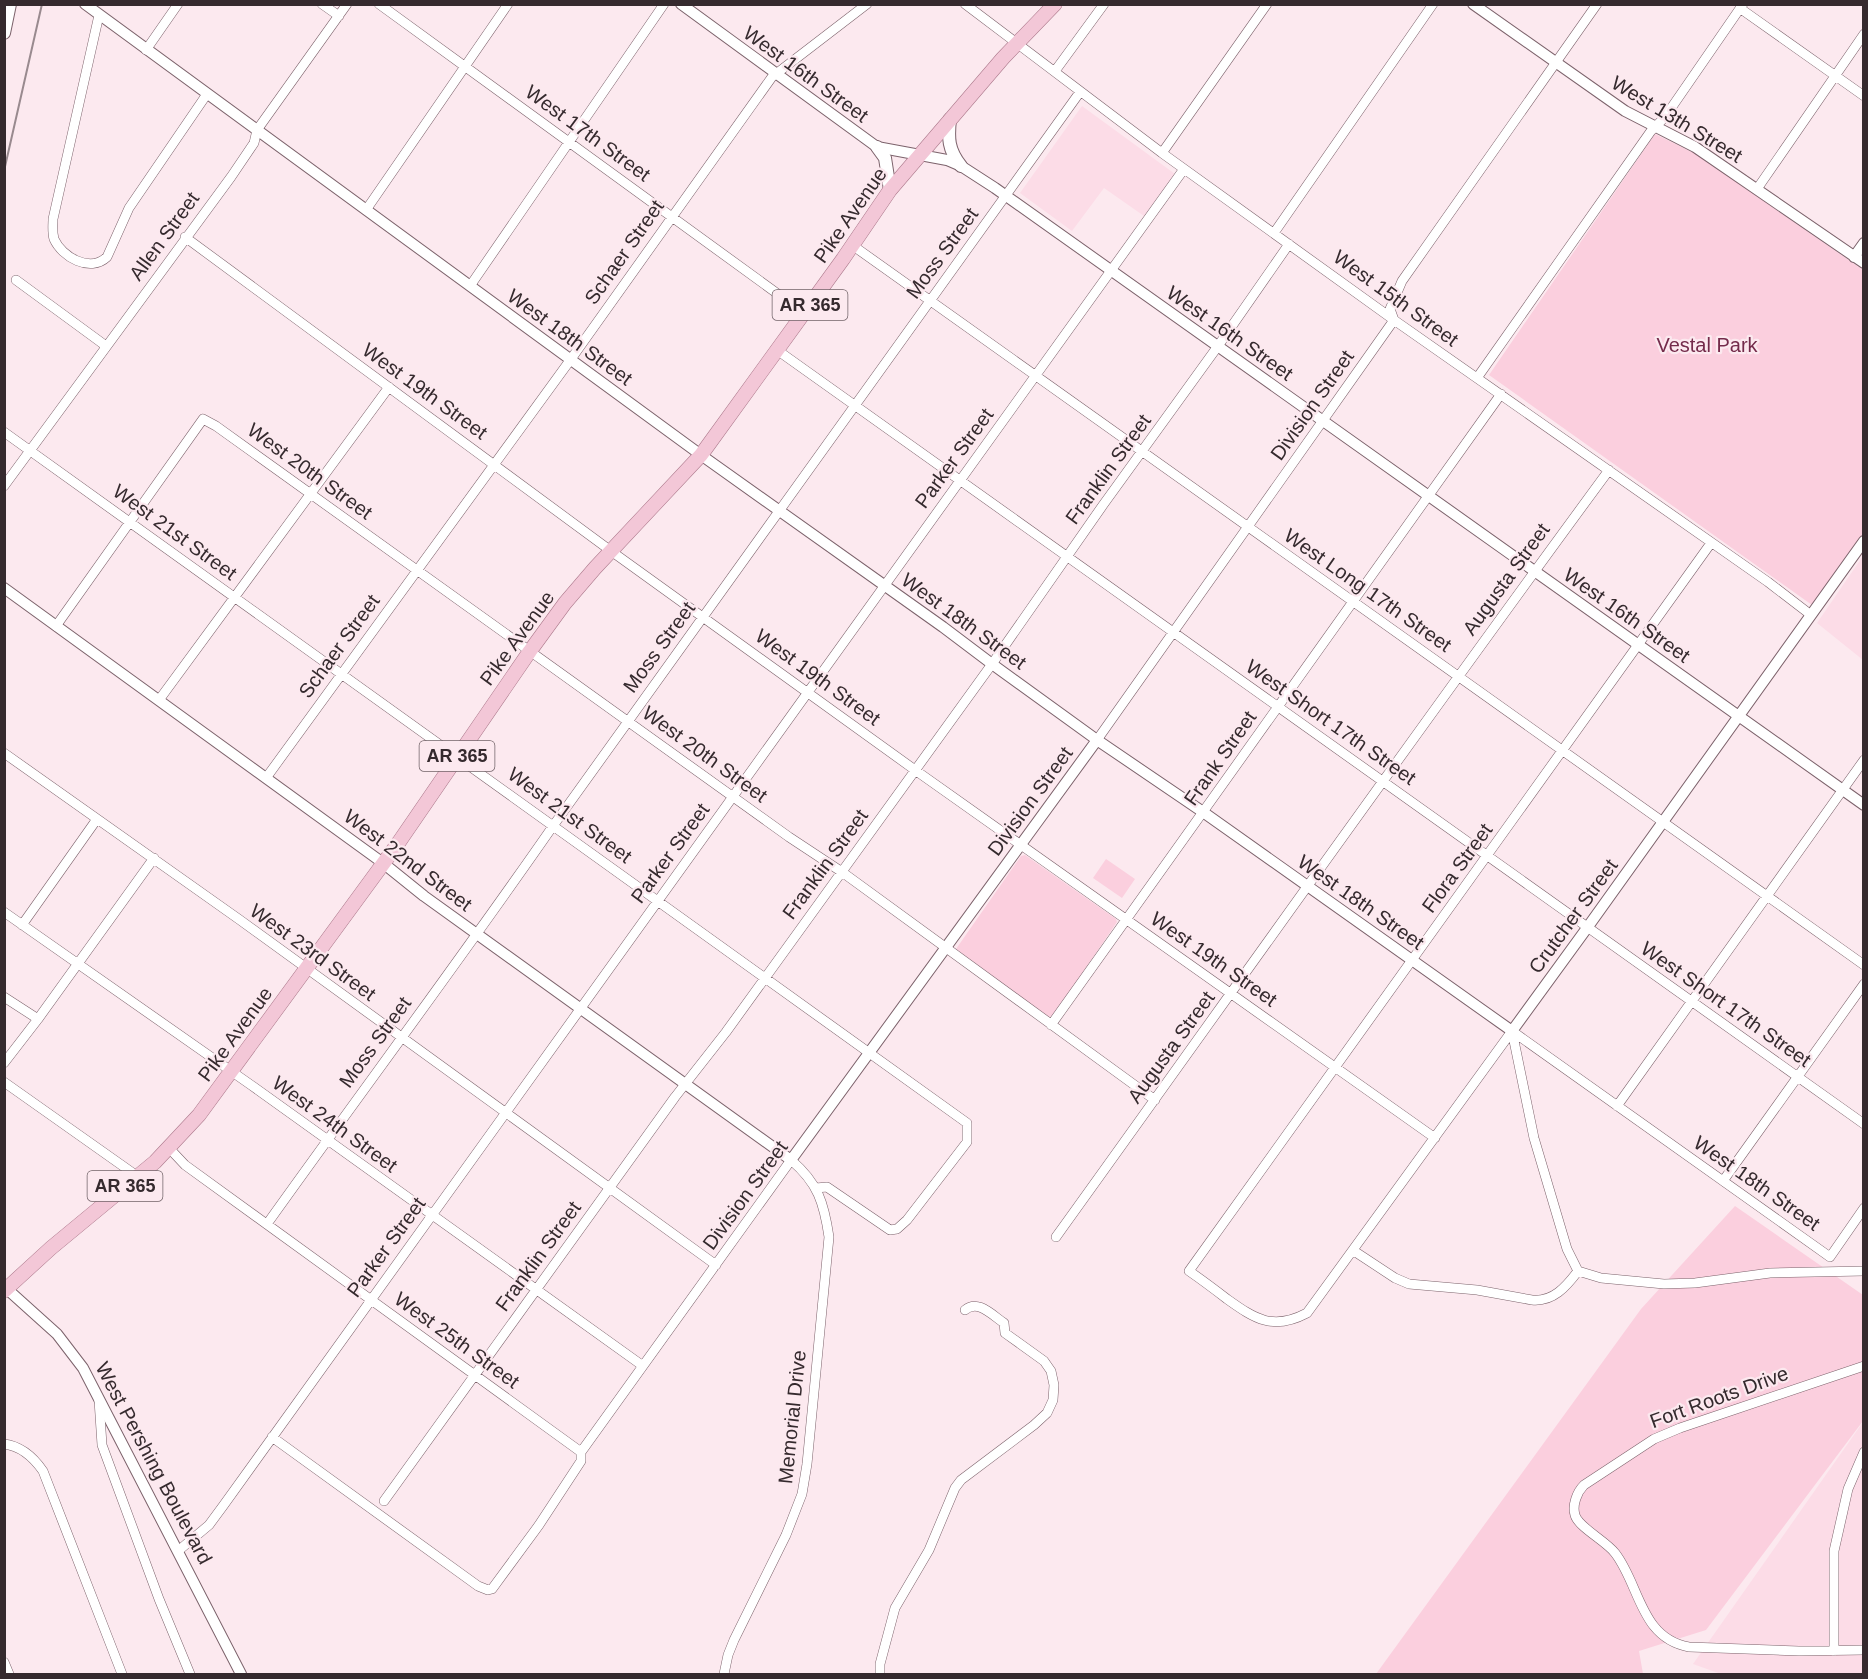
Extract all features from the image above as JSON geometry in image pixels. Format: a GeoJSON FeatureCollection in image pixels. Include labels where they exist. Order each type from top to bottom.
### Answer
{"type":"FeatureCollection","features":[{"type":"Feature","properties":{"kind":"main road","name":"Pike Avenue"},"geometry":{"type":"LineString","coordinates":[[5,1288],[169,1148],[199,1115],[383,863],[565,603],[701,454],[890,190],[950,119],[1055,4]]}},
{"type":"Feature","properties":{"kind":"main road"},"geometry":{"type":"LineString","coordinates":[[4,33],[8,8]]}},
{"type":"Feature","properties":{"kind":"main road"},"geometry":{"type":"LineString","coordinates":[[950,119],[948,141],[950,151],[961,166]]}},
{"type":"Feature","properties":{"kind":"main road"},"geometry":{"type":"LineString","coordinates":[[877,147],[885,158],[890,190]]}},
{"type":"Feature","properties":{"kind":"street","name":"West 18th Street"},"geometry":{"type":"LineString","coordinates":[[85,4],[1097,740],[1308,886],[1830,1257],[1863,1208]]}},
{"type":"Feature","properties":{"kind":"street"},"geometry":{"type":"LineString","coordinates":[[146,50],[178,4]]}},
{"type":"Feature","properties":{"kind":"street"},"geometry":{"type":"LineString","coordinates":[[322,4],[339,16]]}},
{"type":"Feature","properties":{"kind":"street","name":"Allen Street"},"geometry":{"type":"LineString","coordinates":[[4,486],[254,143],[257,130],[347,4]]}},
{"type":"Feature","properties":{"kind":"street","name":"West 17th Street"},"geometry":{"type":"LineString","coordinates":[[379,4],[804,313]]}},
{"type":"Feature","properties":{"kind":"street"},"geometry":{"type":"LineString","coordinates":[[366,210],[508,4]]}},
{"type":"Feature","properties":{"kind":"street"},"geometry":{"type":"LineString","coordinates":[[470,285],[663,4]]}},
{"type":"Feature","properties":{"kind":"street","name":"West 16th Street"},"geometry":{"type":"LineString","coordinates":[[681,4],[877,147],[947,160],[961,166],[1006,195],[1863,805]]}},
{"type":"Feature","properties":{"kind":"street","name":"Schaer Street"},"geometry":{"type":"LineString","coordinates":[[266,778],[775,74],[867,4]]}},
{"type":"Feature","properties":{"kind":"street","name":"West 15th Street"},"geometry":{"type":"LineString","coordinates":[[965,4],[1184,169],[1811,615]]}},
{"type":"Feature","properties":{"kind":"street"},"geometry":{"type":"LineString","coordinates":[[1055,71],[1104,4]]}},
{"type":"Feature","properties":{"kind":"street"},"geometry":{"type":"LineString","coordinates":[[1162,153],[1267,4]]}},
{"type":"Feature","properties":{"kind":"street"},"geometry":{"type":"LineString","coordinates":[[1274,233],[1433,4]]}},
{"type":"Feature","properties":{"kind":"street","name":"West 13th Street"},"geometry":{"type":"LineString","coordinates":[[1473,4],[1625,111],[1686,141],[1859,260]]}},
{"type":"Feature","properties":{"kind":"street","name":"Division Street"},"geometry":{"type":"LineString","coordinates":[[272,1437],[467,1579],[485,1590],[494,1587],[581,1461],[581,1452],[1097,740],[1394,320],[1390,309],[1402,281],[1598,4]]}},
{"type":"Feature","properties":{"kind":"street"},"geometry":{"type":"LineString","coordinates":[[1478,378],[1742,7],[1863,96]]}},
{"type":"Feature","properties":{"kind":"street"},"geometry":{"type":"LineString","coordinates":[[99,15],[53,219],[55,240],[69,256],[93,264],[100,263],[107,257],[129,208],[207,94]]}},
{"type":"Feature","properties":{"kind":"street"},"geometry":{"type":"LineString","coordinates":[[1757,189],[1863,34]]}},
{"type":"Feature","properties":{"kind":"street","name":"Moss Street"},"geometry":{"type":"LineString","coordinates":[[267,1224],[478,934],[553,825],[1080,92]]}},
{"type":"Feature","properties":{"kind":"street","name":"Parker Street"},"geometry":{"type":"LineString","coordinates":[[178,1551],[209,1525],[1184,169]]}},
{"type":"Feature","properties":{"kind":"street","name":"West 19th Street"},"geometry":{"type":"LineString","coordinates":[[185,237],[611,551],[915,771],[1435,1138]]}},
{"type":"Feature","properties":{"kind":"street"},"geometry":{"type":"LineString","coordinates":[[1859,260],[1863,243]]}},
{"type":"Feature","properties":{"kind":"street","name":"Franklin Street"},"geometry":{"type":"LineString","coordinates":[[384,1501],[609,1188],[915,771],[1289,244]]}},
{"type":"Feature","properties":{"kind":"street","name":"West Long 17th Street"},"geometry":{"type":"LineString","coordinates":[[852,245],[1863,965]]}},
{"type":"Feature","properties":{"kind":"street"},"geometry":{"type":"LineString","coordinates":[[16,280],[106,346]]}},
{"type":"Feature","properties":{"kind":"street","name":"West Short 17th Street"},"geometry":{"type":"LineString","coordinates":[[777,350],[1863,1124]]}},
{"type":"Feature","properties":{"kind":"street"},"geometry":{"type":"LineString","coordinates":[[159,700],[389,387]]}},
{"type":"Feature","properties":{"kind":"street","name":"Frank Street"},"geometry":{"type":"LineString","coordinates":[[1051,1025],[1501,394]]}},
{"type":"Feature","properties":{"kind":"street","name":"West 20th Street"},"geometry":{"type":"LineString","coordinates":[[130,522],[203,419],[216,426],[733,797],[842,872],[1155,1100]]}},
{"type":"Feature","properties":{"kind":"street","name":"West 21st Street"},"geometry":{"type":"LineString","coordinates":[[4,432],[967,1123],[967,1142],[960,1154],[907,1220],[897,1229],[890,1230],[827,1187],[816,1188]]}},
{"type":"Feature","properties":{"kind":"street","name":"Augusta Street"},"geometry":{"type":"LineString","coordinates":[[1056,1237],[1458,676],[1609,470]]}},
{"type":"Feature","properties":{"kind":"street"},"geometry":{"type":"LineString","coordinates":[[56,626],[130,522]]}},
{"type":"Feature","properties":{"kind":"street","name":"Crutcher Street"},"geometry":{"type":"LineString","coordinates":[[1311,1311],[1863,541]]}},
{"type":"Feature","properties":{"kind":"street","name":"Flora Street"},"geometry":{"type":"LineString","coordinates":[[1311,1311],[1295,1319],[1266,1322],[1252,1317],[1189,1271],[1712,543]]}},
{"type":"Feature","properties":{"kind":"street","name":"West 22nd Street"},"geometry":{"type":"LineString","coordinates":[[4,588],[383,863],[424,896],[791,1160]]}},
{"type":"Feature","properties":{"kind":"street","name":"West 23rd Street"},"geometry":{"type":"LineString","coordinates":[[4,753],[154,858],[716,1265]]}},
{"type":"Feature","properties":{"kind":"street"},"geometry":{"type":"LineString","coordinates":[[1617,1106],[1863,760]]}},
{"type":"Feature","properties":{"kind":"street"},"geometry":{"type":"LineString","coordinates":[[22,925],[97,819]]}},
{"type":"Feature","properties":{"kind":"street"},"geometry":{"type":"LineString","coordinates":[[4,1063],[154,858]]}},
{"type":"Feature","properties":{"kind":"street","name":"West 24th Street"},"geometry":{"type":"LineString","coordinates":[[4,912],[643,1366]]}},
{"type":"Feature","properties":{"kind":"street"},"geometry":{"type":"LineString","coordinates":[[1723,1181],[1863,984]]}},
{"type":"Feature","properties":{"kind":"street"},"geometry":{"type":"LineString","coordinates":[[4,996],[38,1019]]}},
{"type":"Feature","properties":{"kind":"street"},"geometry":{"type":"LineString","coordinates":[[1512,1031],[1534,1138],[1567,1249],[1578,1271],[1601,1278],[1664,1284],[1695,1283],[1770,1273],[1863,1271]]}},
{"type":"Feature","properties":{"kind":"street"},"geometry":{"type":"LineString","coordinates":[[4,1082],[137,1176]]}},
{"type":"Feature","properties":{"kind":"street","name":"West 25th Street"},"geometry":{"type":"LineString","coordinates":[[169,1148],[185,1166],[581,1452]]}},
{"type":"Feature","properties":{"kind":"street","name":"Memorial Drive"},"geometry":{"type":"LineString","coordinates":[[724,1674],[734,1640],[798,1506],[806,1474],[829,1238],[826,1213],[816,1188],[803,1170],[791,1160]]}},
{"type":"Feature","properties":{"kind":"street"},"geometry":{"type":"LineString","coordinates":[[1354,1251],[1395,1278],[1409,1284],[1477,1290],[1541,1301],[1561,1291],[1578,1271]]}},
{"type":"Feature","properties":{"kind":"street","name":"West Pershing Boulevard"},"geometry":{"type":"LineString","coordinates":[[5,1288],[67,1346],[83,1368],[241,1674]]}},
{"type":"Feature","properties":{"kind":"street"},"geometry":{"type":"LineString","coordinates":[[880,1674],[880,1664],[895,1608],[928,1550],[960,1480],[1034,1425],[1047,1413],[1053,1400],[1051,1371],[1044,1361],[1005,1333],[1004,1323],[978,1306],[971,1306],[965,1310]]}},
{"type":"Feature","properties":{"kind":"street","name":"Fort Roots Drive"},"geometry":{"type":"LineString","coordinates":[[1863,1366],[1680,1428],[1654,1439],[1584,1485],[1578,1492],[1574,1508],[1576,1519],[1606,1542],[1617,1556],[1640,1606],[1652,1625],[1674,1643],[1689,1647],[1863,1650]]}},
{"type":"Feature","properties":{"kind":"street"},"geometry":{"type":"LineString","coordinates":[[99,1397],[102,1446],[159,1599],[190,1674]]}},
{"type":"Feature","properties":{"kind":"street"},"geometry":{"type":"LineString","coordinates":[[4,1444],[24,1451],[36,1461],[43,1471],[122,1674]]}},
{"type":"Feature","properties":{"kind":"street"},"geometry":{"type":"LineString","coordinates":[[1834,1651],[1834,1551],[1848,1489],[1863,1452]]}},
{"type":"Feature","properties":{"kind":"street"},"geometry":{"type":"LineString","coordinates":[[4,1662],[9,1674]]}},
{"type":"Feature","properties":{"kind":"shaded area"},"geometry":{"type":"Polygon","coordinates":[[[1082,106],[1175,174],[1144,216],[1104,188],[1072,231],[1020,193],[1082,106]]]}},
{"type":"Feature","properties":{"kind":"shaded area"},"geometry":{"type":"Polygon","coordinates":[[[1863,556],[1864,660],[1817,623],[1863,556]]]}},
{"type":"Feature","properties":{"kind":"shaded area"},"geometry":{"type":"Polygon","coordinates":[[[1863,1422],[1863,1674],[1721,1674],[1693,1664],[1863,1422]]]}},
{"type":"Feature","properties":{"kind":"green space","name":"Vestal Park"},"geometry":{"type":"Polygon","coordinates":[[[1655,134],[1696,154],[1863,270],[1863,533],[1812,605],[1489,375],[1655,134]]]}},
{"type":"Feature","properties":{"kind":"green space"},"geometry":{"type":"Polygon","coordinates":[[[1025,855],[1116,919],[1117,922],[1053,1016],[1048,1017],[956,949],[1021,856],[1025,855]]]}},
{"type":"Feature","properties":{"kind":"green space"},"geometry":{"type":"Polygon","coordinates":[[[1106,859],[1135,879],[1122,898],[1093,878],[1106,859]]]}},
{"type":"Feature","properties":{"kind":"green space"},"geometry":{"type":"Polygon","coordinates":[[[1735,1206],[1863,1295],[1863,1421],[1706,1630],[1639,1651],[1643,1674],[1376,1674],[1641,1309],[1735,1206]]]}},
{"type":"Feature","properties":{"kind":"railway"},"geometry":{"type":"LineString","coordinates":[[4,171],[42,4]]}}]}
